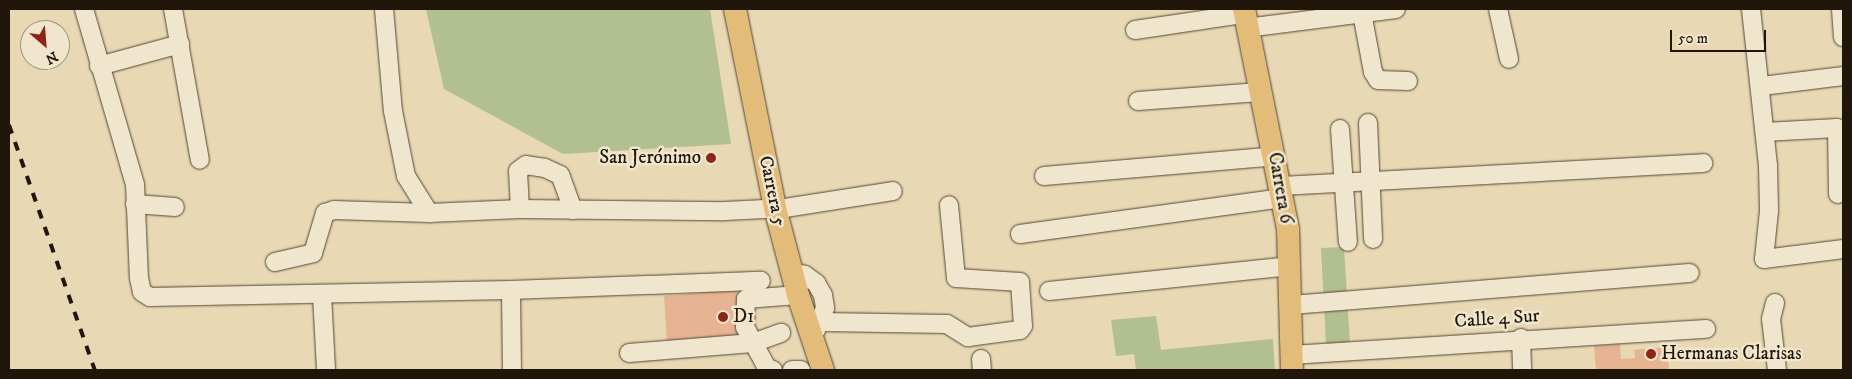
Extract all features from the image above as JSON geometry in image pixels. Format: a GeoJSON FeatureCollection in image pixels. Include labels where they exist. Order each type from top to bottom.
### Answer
{"type":"FeatureCollection","features":[{"type":"Feature","properties":{"kind":"main road","name":"Carrera 5"},"geometry":{"type":"LineString","coordinates":[[735,9],[775,208],[798,295],[817,329],[823,370]]}},
{"type":"Feature","properties":{"kind":"main road","name":"Carrera 6"},"geometry":{"type":"LineString","coordinates":[[1245,17],[1282,192],[1289,266],[1291,362]]}},
{"type":"Feature","properties":{"kind":"street"},"geometry":{"type":"LineString","coordinates":[[84,9],[99,66],[135,184],[139,278],[142,292],[150,297],[322,295],[761,281]]}},
{"type":"Feature","properties":{"kind":"street"},"geometry":{"type":"LineString","coordinates":[[173,9],[200,160]]}},
{"type":"Feature","properties":{"kind":"street"},"geometry":{"type":"LineString","coordinates":[[384,9],[393,111],[406,176],[429,213]]}},
{"type":"Feature","properties":{"kind":"street"},"geometry":{"type":"LineString","coordinates":[[1135,30],[1245,17],[1362,13],[1396,9]]}},
{"type":"Feature","properties":{"kind":"street"},"geometry":{"type":"LineString","coordinates":[[1498,9],[1509,59]]}},
{"type":"Feature","properties":{"kind":"street"},"geometry":{"type":"LineString","coordinates":[[1751,9],[1762,86],[1765,132],[1769,211],[1764,259],[1843,249]]}},
{"type":"Feature","properties":{"kind":"street"},"geometry":{"type":"LineString","coordinates":[[1841,9],[1843,36]]}},
{"type":"Feature","properties":{"kind":"street"},"geometry":{"type":"LineString","coordinates":[[1362,13],[1373,72],[1378,80],[1408,80]]}},
{"type":"Feature","properties":{"kind":"street"},"geometry":{"type":"LineString","coordinates":[[99,66],[180,44]]}},
{"type":"Feature","properties":{"kind":"street"},"geometry":{"type":"LineString","coordinates":[[1762,86],[1843,76]]}},
{"type":"Feature","properties":{"kind":"street"},"geometry":{"type":"LineString","coordinates":[[1138,102],[1260,92]]}},
{"type":"Feature","properties":{"kind":"street"},"geometry":{"type":"LineString","coordinates":[[1368,123],[1372,180],[1373,239]]}},
{"type":"Feature","properties":{"kind":"street"},"geometry":{"type":"LineString","coordinates":[[1765,132],[1837,128],[1838,194]]}},
{"type":"Feature","properties":{"kind":"street"},"geometry":{"type":"LineString","coordinates":[[1340,129],[1348,242]]}},
{"type":"Feature","properties":{"kind":"street"},"geometry":{"type":"LineString","coordinates":[[1044,176],[1275,156]]}},
{"type":"Feature","properties":{"kind":"street"},"geometry":{"type":"LineString","coordinates":[[1020,234],[1282,192],[1310,184],[1703,163]]}},
{"type":"Feature","properties":{"kind":"street"},"geometry":{"type":"LineString","coordinates":[[520,209],[518,171],[526,165],[545,168],[560,175],[574,210]]}},
{"type":"Feature","properties":{"kind":"street"},"geometry":{"type":"LineString","coordinates":[[275,262],[313,253],[325,213],[334,210],[429,213],[520,209],[725,211],[775,208],[894,191]]}},
{"type":"Feature","properties":{"kind":"street"},"geometry":{"type":"LineString","coordinates":[[135,204],[175,207]]}},
{"type":"Feature","properties":{"kind":"street"},"geometry":{"type":"LineString","coordinates":[[792,272],[805,275],[816,283],[825,308],[817,329],[946,324],[968,337],[1020,330],[1024,326],[1020,282],[956,278],[949,205]]}},
{"type":"Feature","properties":{"kind":"street"},"geometry":{"type":"LineString","coordinates":[[1049,292],[1289,266]]}},
{"type":"Feature","properties":{"kind":"street"},"geometry":{"type":"LineString","coordinates":[[1291,305],[1690,273]]}},
{"type":"Feature","properties":{"kind":"street"},"geometry":{"type":"LineString","coordinates":[[511,290],[512,370]]}},
{"type":"Feature","properties":{"kind":"street"},"geometry":{"type":"LineString","coordinates":[[322,295],[326,370]]}},
{"type":"Feature","properties":{"kind":"street"},"geometry":{"type":"LineString","coordinates":[[773,370],[767,368],[745,327],[746,299],[798,295]]}},
{"type":"Feature","properties":{"kind":"street"},"geometry":{"type":"LineString","coordinates":[[1775,303],[1771,319],[1778,370]]}},
{"type":"Feature","properties":{"kind":"street","name":"Calle 4 Sur"},"geometry":{"type":"LineString","coordinates":[[1291,362],[1521,338],[1706,329]]}},
{"type":"Feature","properties":{"kind":"street"},"geometry":{"type":"LineString","coordinates":[[629,353],[753,343],[781,333]]}},
{"type":"Feature","properties":{"kind":"street"},"geometry":{"type":"LineString","coordinates":[[1521,338],[1522,370]]}},
{"type":"Feature","properties":{"kind":"street"},"geometry":{"type":"LineString","coordinates":[[792,370],[801,370]]}},
{"type":"Feature","properties":{"kind":"green space"},"geometry":{"type":"Polygon","coordinates":[[[426,9],[710,9],[731,144],[563,154],[444,89],[426,9]]]}},
{"type":"Feature","properties":{"kind":"green space"},"geometry":{"type":"Polygon","coordinates":[[[1344,247],[1350,344],[1326,344],[1321,248],[1344,247]]]}},
{"type":"Feature","properties":{"kind":"green space"},"geometry":{"type":"Polygon","coordinates":[[[1156,316],[1161,350],[1273,339],[1275,370],[1136,370],[1134,354],[1116,356],[1111,320],[1156,316]]]}},
{"type":"Feature","properties":{"kind":"building"},"geometry":{"type":"Polygon","coordinates":[[[736,284],[740,337],[667,342],[664,296],[701,293],[701,286],[736,284]]]}},
{"type":"Feature","properties":{"kind":"building","name":"Hermanas Clarisas"},"geometry":{"type":"Polygon","coordinates":[[[1620,344],[1621,359],[1635,358],[1634,350],[1667,347],[1669,370],[1596,370],[1594,346],[1620,344]]]}},
{"type":"Feature","properties":{"kind":"railway"},"geometry":{"type":"LineString","coordinates":[[9,125],[95,370]]}},
{"type":"Feature","properties":{"kind":"place","name":"San Jerónimo"},"geometry":{"type":"Point","coordinates":[711,158]}},
{"type":"Feature","properties":{"kind":"place","name":"D1"},"geometry":{"type":"Point","coordinates":[723,317]}},
{"type":"Feature","properties":{"kind":"place","name":"Hermanas Clarisas"},"geometry":{"type":"Point","coordinates":[1651,354]}}]}
